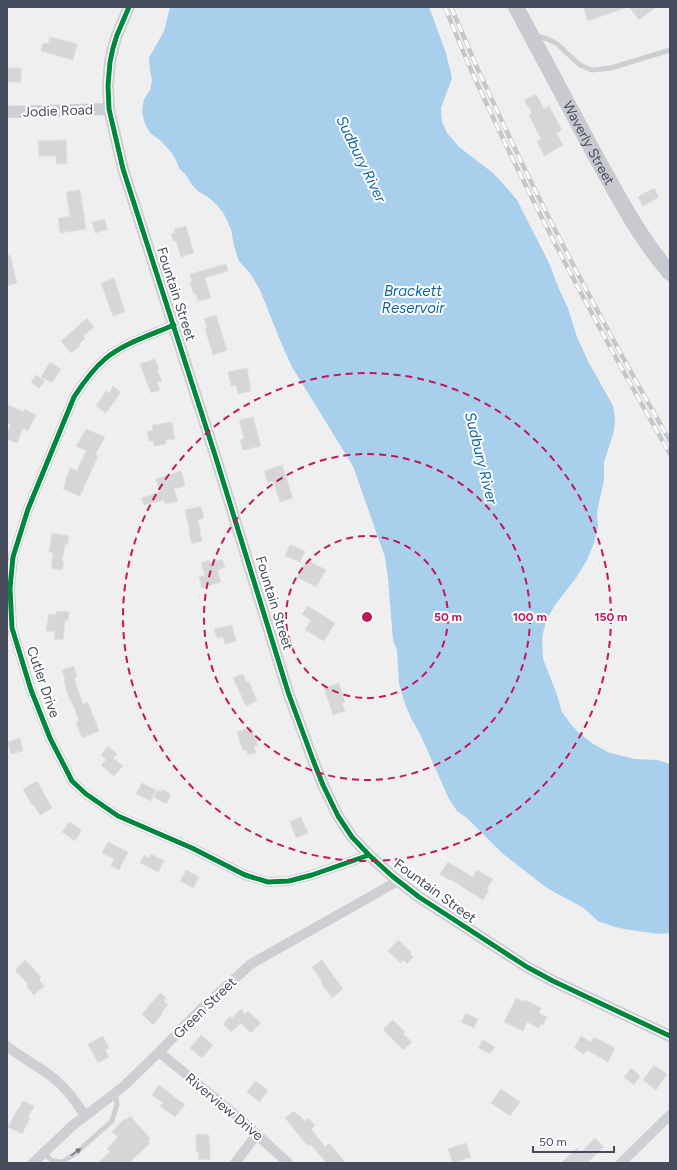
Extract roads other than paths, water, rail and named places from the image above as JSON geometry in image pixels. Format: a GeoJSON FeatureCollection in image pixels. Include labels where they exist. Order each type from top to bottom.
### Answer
{"type":"FeatureCollection","features":[{"type":"Feature","properties":{"kind":"main road","name":"Waverly Street"},"geometry":{"type":"LineString","coordinates":[[516,7],[633,222],[670,273]]}},
{"type":"Feature","properties":{"kind":"street","name":"Fountain Street"},"geometry":{"type":"LineString","coordinates":[[129,7],[117,35],[110,62],[108,84],[109,109],[123,169],[236,521],[288,692],[310,753],[338,816],[352,837],[369,855],[398,881],[419,897],[527,967],[553,981],[670,1036]]}},
{"type":"Feature","properties":{"kind":"street","name":"Jodie Road"},"geometry":{"type":"LineString","coordinates":[[7,112],[109,109]]}},
{"type":"Feature","properties":{"kind":"street","name":"Cutler Drive"},"geometry":{"type":"LineString","coordinates":[[174,325],[125,346],[106,358],[84,381],[74,397],[28,509],[13,557],[10,588],[12,628],[31,690],[50,738],[72,781],[86,794],[118,816],[192,848],[245,875],[268,882],[289,881],[312,875],[369,855]]}},
{"type":"Feature","properties":{"kind":"street","name":"Green Street"},"geometry":{"type":"LineString","coordinates":[[33,1163],[68,1130],[115,1093],[159,1052],[204,1006],[251,964],[398,881]]}},
{"type":"Feature","properties":{"kind":"street"},"geometry":{"type":"LineString","coordinates":[[7,1046],[50,1075],[64,1087],[85,1116]]}},
{"type":"Feature","properties":{"kind":"street","name":"Riverview Drive"},"geometry":{"type":"LineString","coordinates":[[159,1052],[238,1116],[288,1163]]}},
{"type":"Feature","properties":{"kind":"street"},"geometry":{"type":"LineString","coordinates":[[621,1163],[670,1115]]}},
{"type":"Feature","properties":{"kind":"street"},"geometry":{"type":"LineString","coordinates":[[235,1163],[257,1134]]}},
{"type":"Feature","properties":{"kind":"lane"},"geometry":{"type":"LineString","coordinates":[[531,35],[545,38],[556,43],[580,65],[592,70],[611,68],[670,50]]}},
{"type":"Feature","properties":{"kind":"lane"},"geometry":{"type":"LineString","coordinates":[[42,1153],[53,1160],[62,1162],[76,1153],[112,1121],[118,1104],[115,1093]]}},
{"type":"Feature","properties":{"kind":"water","name":"Brackett Reservoir"},"geometry":{"type":"Polygon","coordinates":[[[170,7],[429,7],[446,53],[452,78],[441,108],[442,122],[447,133],[459,147],[493,173],[517,200],[549,263],[568,308],[577,337],[588,361],[613,406],[615,418],[614,431],[604,462],[604,480],[597,512],[598,526],[594,543],[587,560],[576,578],[555,605],[546,621],[542,637],[543,659],[562,712],[578,732],[593,744],[610,753],[635,759],[657,760],[670,764],[670,933],[660,934],[630,930],[598,921],[582,907],[547,888],[502,853],[467,818],[457,811],[449,799],[420,734],[411,718],[399,684],[397,650],[393,640],[385,557],[353,466],[292,367],[260,290],[250,273],[239,261],[234,246],[231,229],[224,214],[216,204],[192,185],[186,175],[179,168],[171,152],[161,141],[150,133],[145,124],[142,112],[144,99],[150,90],[152,80],[149,58],[164,31],[170,7]]]}},
{"type":"Feature","properties":{"kind":"railway"},"geometry":{"type":"LineString","coordinates":[[445,7],[463,52],[526,187],[620,366],[670,454]]}},
{"type":"Feature","properties":{"kind":"railway"},"geometry":{"type":"LineString","coordinates":[[451,7],[474,61],[553,226],[598,313],[670,441]]}},
{"type":"Feature","properties":{"kind":"water label","name":"Sudbury River"},"geometry":{"type":"Point","coordinates":[361,159]}},
{"type":"Feature","properties":{"kind":"water label","name":"Sudbury River"},"geometry":{"type":"Point","coordinates":[481,458]}}]}
